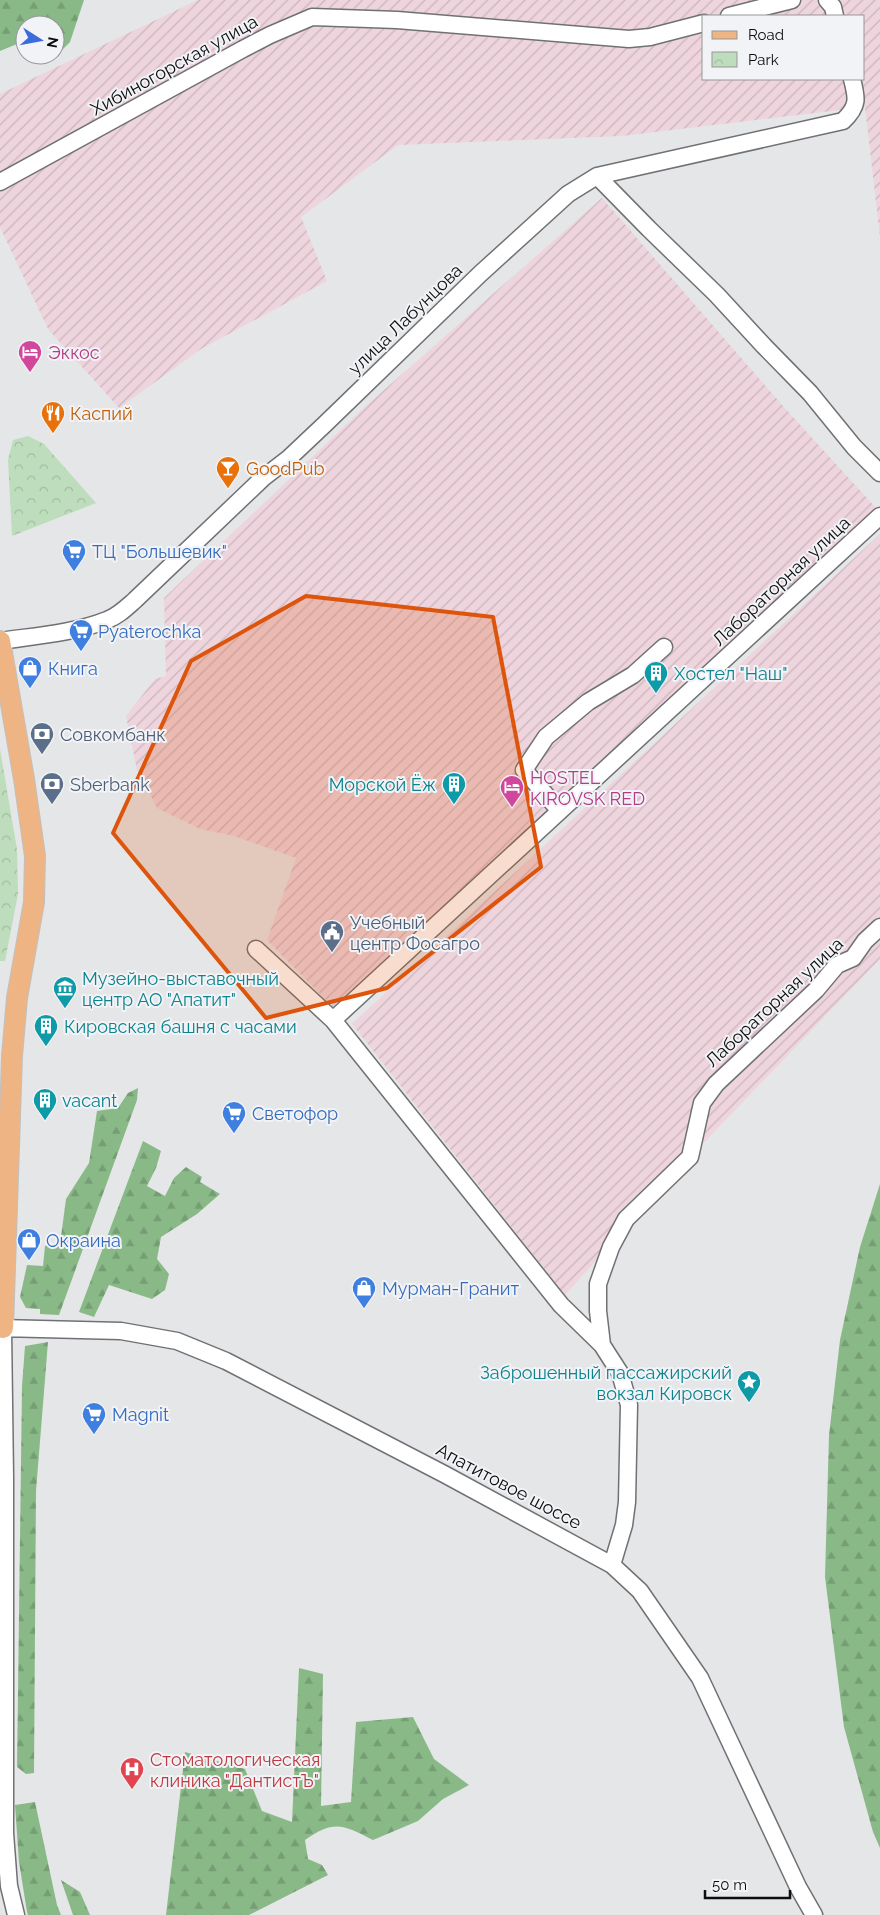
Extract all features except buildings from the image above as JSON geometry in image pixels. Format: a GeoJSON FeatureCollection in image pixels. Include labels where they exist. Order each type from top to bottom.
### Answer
{"type":"FeatureCollection","features":[{"type":"Feature","properties":{"kind":"main road"},"geometry":{"type":"LineString","coordinates":[[0,641],[24,779],[35,856],[34,902],[17,998],[12,1056],[2,1328]]}},
{"type":"Feature","properties":{"kind":"street"},"geometry":{"type":"LineString","coordinates":[[733,15],[792,0]]}},
{"type":"Feature","properties":{"kind":"street"},"geometry":{"type":"LineString","coordinates":[[827,0],[833,7],[835,15]]}},
{"type":"Feature","properties":{"kind":"street","name":"Хибиногорская улица"},"geometry":{"type":"LineString","coordinates":[[0,182],[243,49],[312,17],[397,20],[628,39],[650,37],[702,24]]}},
{"type":"Feature","properties":{"kind":"street","name":"улица Лабунцова"},"geometry":{"type":"LineString","coordinates":[[0,641],[54,634],[107,620],[130,605],[263,478],[289,458],[324,425],[487,267],[568,194],[597,176],[843,121],[853,112],[856,98],[852,80]]}},
{"type":"Feature","properties":{"kind":"street"},"geometry":{"type":"LineString","coordinates":[[597,176],[717,295],[810,393],[854,447],[880,473]]}},
{"type":"Feature","properties":{"kind":"street","name":"Лабораторная улица"},"geometry":{"type":"LineString","coordinates":[[333,1020],[880,516]]}},
{"type":"Feature","properties":{"kind":"street","name":"улица Лабунцова"},"geometry":{"type":"LineString","coordinates":[[0,632],[28,637]]}},
{"type":"Feature","properties":{"kind":"street"},"geometry":{"type":"LineString","coordinates":[[560,811],[524,770],[546,737],[588,702],[632,675],[664,647]]}},
{"type":"Feature","properties":{"kind":"street","name":"Лабораторная улица"},"geometry":{"type":"LineString","coordinates":[[602,1345],[598,1311],[598,1284],[611,1248],[626,1219],[690,1157],[702,1103],[716,1084],[816,990],[837,965],[853,958],[865,941],[880,927]]}},
{"type":"Feature","properties":{"kind":"street","name":"Лабораторная улица"},"geometry":{"type":"LineString","coordinates":[[256,948],[333,1020],[561,1305],[602,1345],[620,1373],[628,1405],[627,1502],[624,1525],[612,1565]]}},
{"type":"Feature","properties":{"kind":"street"},"geometry":{"type":"LineString","coordinates":[[2,1328],[6,1478],[2,1791],[9,1886],[16,1915]]}},
{"type":"Feature","properties":{"kind":"street","name":"Апатитовое шоссе"},"geometry":{"type":"LineString","coordinates":[[2,1328],[121,1331],[177,1340],[226,1361],[267,1382],[444,1474],[612,1565],[640,1590],[700,1678],[794,1879],[814,1915]]}},
{"type":"Feature","properties":{"kind":"highlighted area"},"geometry":{"type":"Polygon","coordinates":[[[306,596],[493,617],[541,867],[387,988],[266,1018],[113,833],[191,661],[306,596]]]}},
{"type":"Feature","properties":{"kind":"shaded area"},"geometry":{"type":"Polygon","coordinates":[[[198,0],[880,0],[880,237],[865,107],[621,136],[398,145],[301,217],[327,281],[201,349],[119,408],[48,329],[0,227],[0,94],[61,65],[65,65],[65,63],[198,0]]]}},
{"type":"Feature","properties":{"kind":"shaded area"},"geometry":{"type":"Polygon","coordinates":[[[602,198],[783,406],[877,509],[335,1009],[267,940],[296,858],[234,836],[200,829],[157,808],[137,770],[126,716],[155,679],[166,676],[164,598],[367,405],[602,198]]]}},
{"type":"Feature","properties":{"kind":"shaded area"},"geometry":{"type":"Polygon","coordinates":[[[880,534],[880,959],[690,1157],[565,1295],[352,1024],[880,534]]]}},
{"type":"Feature","properties":{"kind":"green space"},"geometry":{"type":"Polygon","coordinates":[[[0,0],[84,0],[70,42],[65,47],[65,15],[15,15],[15,45],[0,51],[0,0]]]}},
{"type":"Feature","properties":{"kind":"green space"},"geometry":{"type":"Polygon","coordinates":[[[28,436],[44,444],[96,503],[12,536],[8,460],[13,440],[28,436]]]}},
{"type":"Feature","properties":{"kind":"green space"},"geometry":{"type":"Polygon","coordinates":[[[0,749],[17,849],[18,894],[5,961],[0,961],[0,749]]]}},
{"type":"Feature","properties":{"kind":"green space"},"geometry":{"type":"Polygon","coordinates":[[[138,1088],[137,1100],[59,1315],[40,1314],[40,1309],[26,1308],[20,1297],[27,1265],[43,1266],[45,1246],[60,1244],[66,1199],[89,1163],[97,1111],[118,1108],[128,1093],[138,1088]]]}},
{"type":"Feature","properties":{"kind":"green space"},"geometry":{"type":"Polygon","coordinates":[[[143,1141],[161,1151],[156,1168],[147,1186],[165,1196],[174,1178],[186,1167],[202,1177],[200,1182],[220,1194],[197,1214],[161,1237],[157,1259],[169,1274],[165,1290],[152,1299],[109,1285],[94,1317],[79,1312],[143,1141]]]}},
{"type":"Feature","properties":{"kind":"green space"},"geometry":{"type":"Polygon","coordinates":[[[880,1184],[880,1848],[873,1832],[844,1727],[825,1577],[829,1435],[840,1340],[860,1247],[880,1184]]]}},
{"type":"Feature","properties":{"kind":"green space"},"geometry":{"type":"Polygon","coordinates":[[[48,1342],[36,1491],[34,1773],[26,1774],[17,1767],[22,1386],[25,1346],[48,1342]]]}},
{"type":"Feature","properties":{"kind":"green space"},"geometry":{"type":"Polygon","coordinates":[[[299,1668],[323,1674],[321,1806],[351,1802],[356,1722],[413,1717],[434,1759],[469,1785],[443,1799],[418,1821],[373,1840],[339,1826],[315,1833],[305,1840],[308,1859],[322,1865],[328,1875],[249,1915],[166,1915],[185,1752],[245,1769],[262,1811],[292,1822],[299,1668]]]}},
{"type":"Feature","properties":{"kind":"green space"},"geometry":{"type":"Polygon","coordinates":[[[35,1802],[57,1905],[61,1915],[28,1915],[27,1912],[19,1862],[15,1805],[35,1802]]]}},
{"type":"Feature","properties":{"kind":"green space"},"geometry":{"type":"Polygon","coordinates":[[[61,1880],[80,1892],[90,1915],[73,1915],[61,1880]]]}},
{"type":"Feature","properties":{"kind":"place","name":"Эккос"},"geometry":{"type":"Point","coordinates":[30,373]}},
{"type":"Feature","properties":{"kind":"place","name":"Каспий"},"geometry":{"type":"Point","coordinates":[53,434]}},
{"type":"Feature","properties":{"kind":"place","name":"GoodPub"},"geometry":{"type":"Point","coordinates":[228,489]}},
{"type":"Feature","properties":{"kind":"place","name":"ТЦ \"Большевик\""},"geometry":{"type":"Point","coordinates":[74,572]}},
{"type":"Feature","properties":{"kind":"place","name":"Pyaterochka"},"geometry":{"type":"Point","coordinates":[81,652]}},
{"type":"Feature","properties":{"kind":"place","name":"Книга"},"geometry":{"type":"Point","coordinates":[30,689]}},
{"type":"Feature","properties":{"kind":"place","name":"Хостел \"Наш\""},"geometry":{"type":"Point","coordinates":[656,694]}},
{"type":"Feature","properties":{"kind":"place","name":"Совкомбанк"},"geometry":{"type":"Point","coordinates":[42,755]}},
{"type":"Feature","properties":{"kind":"place","name":"Sberbank"},"geometry":{"type":"Point","coordinates":[52,805]}},
{"type":"Feature","properties":{"kind":"place","name":"Морской Ёж"},"geometry":{"type":"Point","coordinates":[454,805]}},
{"type":"Feature","properties":{"kind":"place","name":"HOSTEL KIROVSK RED"},"geometry":{"type":"Point","coordinates":[512,808]}},
{"type":"Feature","properties":{"kind":"place","name":"Учебный центр Фосагро"},"geometry":{"type":"Point","coordinates":[332,953]}},
{"type":"Feature","properties":{"kind":"place","name":"Музейно-выставочный центр АО \"Апатит\""},"geometry":{"type":"Point","coordinates":[65,1009]}},
{"type":"Feature","properties":{"kind":"place","name":"Кировская башня с часами"},"geometry":{"type":"Point","coordinates":[46,1047]}},
{"type":"Feature","properties":{"kind":"place","name":"vacant"},"geometry":{"type":"Point","coordinates":[45,1121]}},
{"type":"Feature","properties":{"kind":"place","name":"Светофор"},"geometry":{"type":"Point","coordinates":[234,1134]}},
{"type":"Feature","properties":{"kind":"place","name":"Окраина"},"geometry":{"type":"Point","coordinates":[29,1261]}},
{"type":"Feature","properties":{"kind":"place","name":"Мурман-Гранит"},"geometry":{"type":"Point","coordinates":[364,1309]}},
{"type":"Feature","properties":{"kind":"place","name":"Заброшенный пассажирский вокзал Кировск"},"geometry":{"type":"Point","coordinates":[749,1403]}},
{"type":"Feature","properties":{"kind":"place","name":"Magnit"},"geometry":{"type":"Point","coordinates":[94,1435]}},
{"type":"Feature","properties":{"kind":"place","name":"Стоматологическая клиника \"ДантистЪ\""},"geometry":{"type":"Point","coordinates":[132,1790]}}]}
